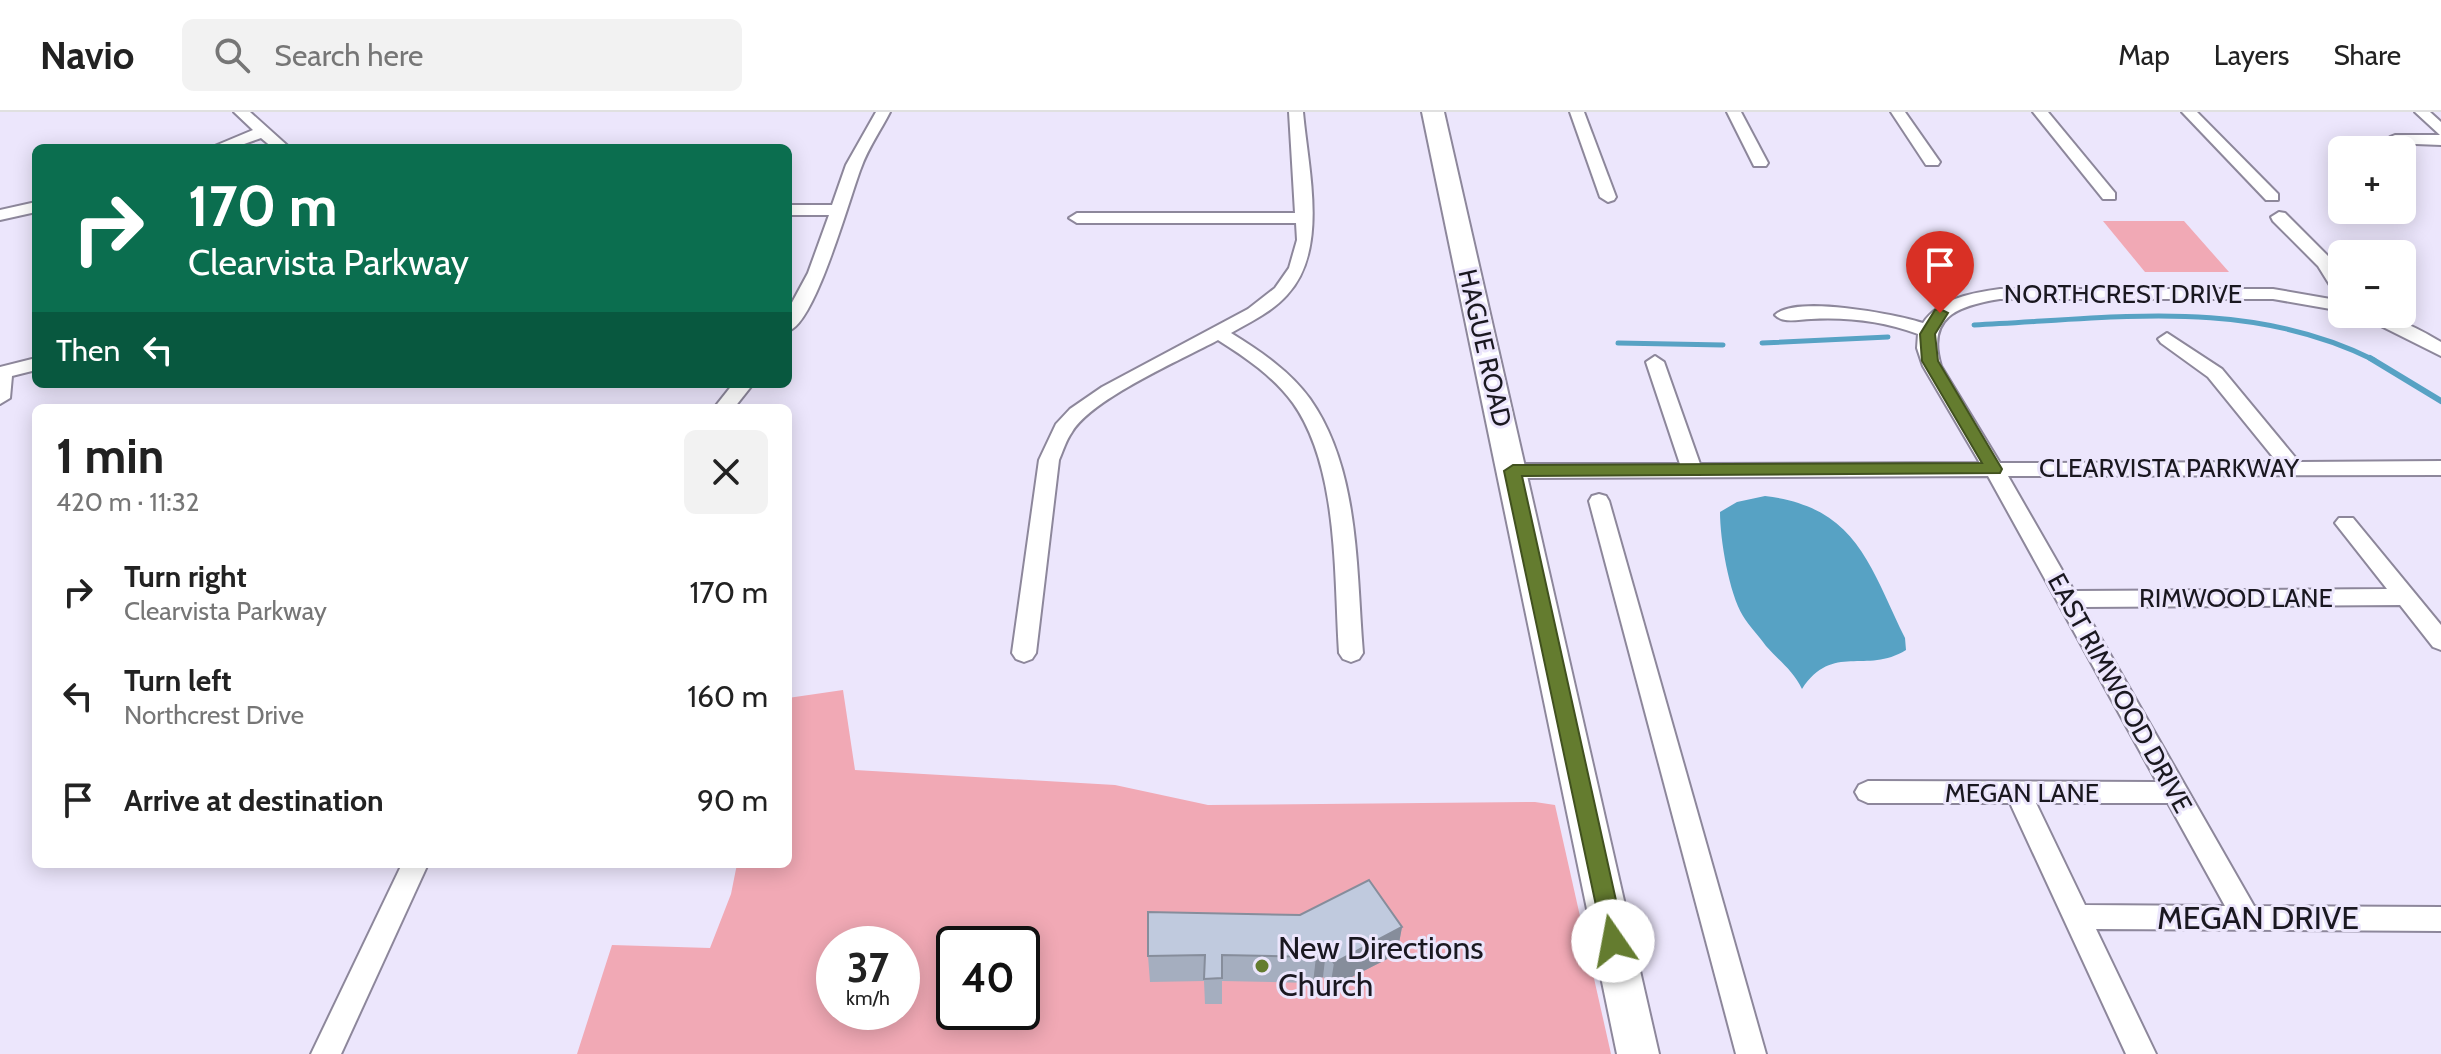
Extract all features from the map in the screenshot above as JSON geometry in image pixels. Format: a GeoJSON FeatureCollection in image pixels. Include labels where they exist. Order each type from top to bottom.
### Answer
{"type":"FeatureCollection","features":[{"type":"Feature","properties":{"kind":"street"},"geometry":{"type":"LineString","coordinates":[[241,112],[277,144]]}},
{"type":"Feature","properties":{"kind":"street"},"geometry":{"type":"LineString","coordinates":[[792,319],[817,273],[854,165],[883,112]]}},
{"type":"Feature","properties":{"kind":"street"},"geometry":{"type":"LineString","coordinates":[[1024,653],[1049,460],[1063,429],[1083,409],[1109,391],[1267,304],[1291,280],[1303,255],[1304,218],[1296,112]]}},
{"type":"Feature","properties":{"kind":"street","name":"HAGUE ROAD"},"geometry":{"type":"LineString","coordinates":[[1433,112],[1638,1054]]}},
{"type":"Feature","properties":{"kind":"street"},"geometry":{"type":"LineString","coordinates":[[1577,112],[1608,197]]}},
{"type":"Feature","properties":{"kind":"street"},"geometry":{"type":"LineString","coordinates":[[1734,112],[1760,163]]}},
{"type":"Feature","properties":{"kind":"street"},"geometry":{"type":"LineString","coordinates":[[1898,112],[1932,162]]}},
{"type":"Feature","properties":{"kind":"street"},"geometry":{"type":"LineString","coordinates":[[2040,112],[2109,196]]}},
{"type":"Feature","properties":{"kind":"street"},"geometry":{"type":"LineString","coordinates":[[2189,112],[2272,197]]}},
{"type":"Feature","properties":{"kind":"street"},"geometry":{"type":"LineString","coordinates":[[2422,112],[2441,131]]}},
{"type":"Feature","properties":{"kind":"street"},"geometry":{"type":"LineString","coordinates":[[229,144],[263,132]]}},
{"type":"Feature","properties":{"kind":"street"},"geometry":{"type":"LineString","coordinates":[[2416,140],[2441,140]]}},
{"type":"Feature","properties":{"kind":"street"},"geometry":{"type":"LineString","coordinates":[[0,215],[32,208]]}},
{"type":"Feature","properties":{"kind":"street"},"geometry":{"type":"LineString","coordinates":[[792,210],[839,210]]}},
{"type":"Feature","properties":{"kind":"street"},"geometry":{"type":"LineString","coordinates":[[2279,217],[2328,268]]}},
{"type":"Feature","properties":{"kind":"street"},"geometry":{"type":"LineString","coordinates":[[1077,218],[1304,218]]}},
{"type":"Feature","properties":{"kind":"street","name":"NORTHCREST DRIVE"},"geometry":{"type":"LineString","coordinates":[[1928,331],[1940,313],[1957,303],[2000,294],[2273,294],[2328,304]]}},
{"type":"Feature","properties":{"kind":"street"},"geometry":{"type":"LineString","coordinates":[[1784,315],[1841,311],[1867,314],[1928,331],[1926,345],[1930,361],[1994,469]]}},
{"type":"Feature","properties":{"kind":"street"},"geometry":{"type":"LineString","coordinates":[[2401,328],[2441,350]]}},
{"type":"Feature","properties":{"kind":"street"},"geometry":{"type":"LineString","coordinates":[[1219,333],[1283,380],[1311,415],[1325,443],[1335,480],[1351,653]]}},
{"type":"Feature","properties":{"kind":"street"},"geometry":{"type":"LineString","coordinates":[[2167,339],[2215,373],[2293,468]]}},
{"type":"Feature","properties":{"kind":"street"},"geometry":{"type":"LineString","coordinates":[[1655,362],[1692,470]]}},
{"type":"Feature","properties":{"kind":"street"},"geometry":{"type":"LineString","coordinates":[[0,398],[2,373],[32,365]]}},
{"type":"Feature","properties":{"kind":"street"},"geometry":{"type":"LineString","coordinates":[[727,404],[740,388]]}},
{"type":"Feature","properties":{"kind":"street","name":"CLEARVISTA PARKWAY"},"geometry":{"type":"LineString","coordinates":[[1513,471],[2441,468]]}},
{"type":"Feature","properties":{"kind":"street","name":"EAST RIMWOOD DRIVE"},"geometry":{"type":"LineString","coordinates":[[1994,469],[2246,918]]}},
{"type":"Feature","properties":{"kind":"street"},"geometry":{"type":"LineString","coordinates":[[1599,501],[1751,1054]]}},
{"type":"Feature","properties":{"kind":"street"},"geometry":{"type":"LineString","coordinates":[[2346,523],[2441,641]]}},
{"type":"Feature","properties":{"kind":"street","name":"RIMWOOD LANE"},"geometry":{"type":"LineString","coordinates":[[2067,599],[2406,597]]}},
{"type":"Feature","properties":{"kind":"street","name":"MEGAN LANE"},"geometry":{"type":"LineString","coordinates":[[1868,792],[2176,793]]}},
{"type":"Feature","properties":{"kind":"street"},"geometry":{"type":"LineString","coordinates":[[2018,792],[2141,1054]]}},
{"type":"Feature","properties":{"kind":"street"},"geometry":{"type":"LineString","coordinates":[[326,1054],[413,868]]}},
{"type":"Feature","properties":{"kind":"street","name":"MEGAN DRIVE"},"geometry":{"type":"LineString","coordinates":[[2075,917],[2441,919]]}},
{"type":"Feature","properties":{"kind":"shaded area"},"geometry":{"type":"Polygon","coordinates":[[[2103,221],[2184,221],[2229,272],[2145,272],[2103,221]]]}},
{"type":"Feature","properties":{"kind":"shaded area"},"geometry":{"type":"Polygon","coordinates":[[[843,690],[855,770],[1115,785],[1208,805],[1535,802],[1555,805],[1611,1054],[577,1054],[612,945],[710,948],[731,894],[736,868],[792,868],[792,697],[843,690]]]}},
{"type":"Feature","properties":{"kind":"water"},"geometry":{"type":"Polygon","coordinates":[[[1765,496],[1796,502],[1821,513],[1856,544],[1881,587],[1905,638],[1906,650],[1877,660],[1826,667],[1802,689],[1743,616],[1726,566],[1720,512],[1737,502],[1765,496]]]}},
{"type":"Feature","properties":{"kind":"building"},"geometry":{"type":"Polygon","coordinates":[[[1369,880],[1402,927],[1334,963],[1326,951],[1316,957],[1222,955],[1222,978],[1204,979],[1205,955],[1148,956],[1148,912],[1300,915],[1369,880]]]}},
{"type":"Feature","properties":{"kind":"waterway"},"geometry":{"type":"LineString","coordinates":[[1974,325],[2127,317],[2227,319],[2277,327],[2326,340],[2372,359]]}},
{"type":"Feature","properties":{"kind":"waterway"},"geometry":{"type":"LineString","coordinates":[[1762,343],[1888,337]]}},
{"type":"Feature","properties":{"kind":"waterway"},"geometry":{"type":"LineString","coordinates":[[1618,343],[1723,345]]}},
{"type":"Feature","properties":{"kind":"waterway"},"geometry":{"type":"LineString","coordinates":[[2372,359],[2441,401]]}},
{"type":"Feature","properties":{"kind":"place","name":"New Directions Church"},"geometry":{"type":"Point","coordinates":[1262,966]}},
{"type":"Feature","properties":{"kind":"route"},"geometry":{"type":"LineString","coordinates":[[1613,941],[1513,471],[1994,469],[1930,361],[1927,334],[1940,313]]}}]}
